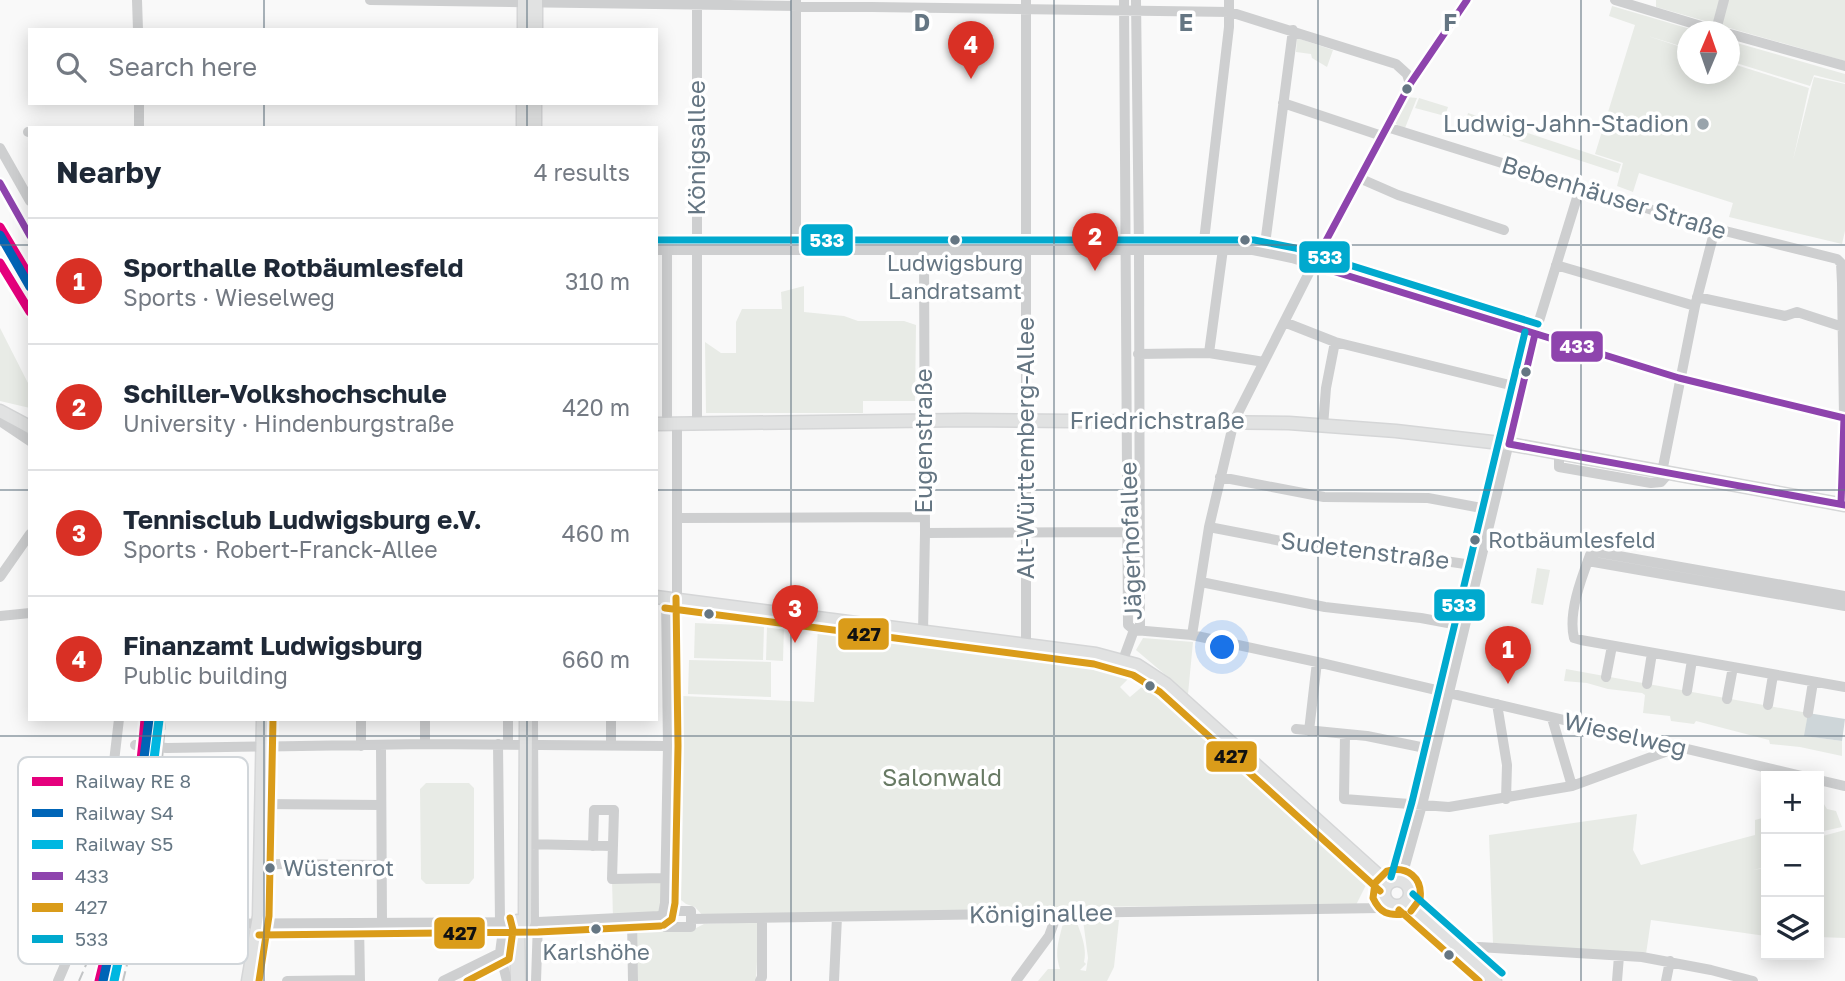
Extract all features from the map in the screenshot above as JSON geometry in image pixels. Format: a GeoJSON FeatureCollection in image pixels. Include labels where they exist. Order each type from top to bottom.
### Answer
{"type":"FeatureCollection","features":[{"type":"Feature","properties":{"kind":"highway"},"geometry":{"type":"LineString","coordinates":[[518,981],[529,922]]}},
{"type":"Feature","properties":{"kind":"highway"},"geometry":{"type":"LineString","coordinates":[[527,981],[529,922]]}},
{"type":"Feature","properties":{"kind":"main road"},"geometry":{"type":"LineString","coordinates":[[524,28],[530,1]]}},
{"type":"Feature","properties":{"kind":"main road"},"geometry":{"type":"LineString","coordinates":[[530,1],[536,28]]}},
{"type":"Feature","properties":{"kind":"main road"},"geometry":{"type":"LineString","coordinates":[[523,105],[523,126]]}},
{"type":"Feature","properties":{"kind":"main road"},"geometry":{"type":"LineString","coordinates":[[535,105],[535,126]]}},
{"type":"Feature","properties":{"kind":"main road"},"geometry":{"type":"LineString","coordinates":[[0,409],[28,417]]}},
{"type":"Feature","properties":{"kind":"main road"},"geometry":{"type":"LineString","coordinates":[[0,409],[28,426]]}},
{"type":"Feature","properties":{"kind":"main road","name":"Friedrichstraße"},"geometry":{"type":"LineString","coordinates":[[660,419],[729,417],[753,422]]}},
{"type":"Feature","properties":{"kind":"main road","name":"Friedrichstraße"},"geometry":{"type":"LineString","coordinates":[[660,419],[753,422],[1234,421],[1323,426],[1509,444],[1843,504]]}},
{"type":"Feature","properties":{"kind":"main road","name":"Friedrichstraße"},"geometry":{"type":"LineString","coordinates":[[658,430],[728,428],[753,422]]}},
{"type":"Feature","properties":{"kind":"main road"},"geometry":{"type":"LineString","coordinates":[[667,599],[1096,654],[1123,660],[1144,669],[1166,684],[1387,883]]}},
{"type":"Feature","properties":{"kind":"main road"},"geometry":{"type":"LineString","coordinates":[[248,981],[259,925],[263,721]]}},
{"type":"Feature","properties":{"kind":"main road"},"geometry":{"type":"LineString","coordinates":[[517,721],[516,744],[529,922]]}},
{"type":"Feature","properties":{"kind":"main road"},"geometry":{"type":"LineString","coordinates":[[525,721],[516,744],[528,844],[529,922]]}},
{"type":"Feature","properties":{"kind":"main road"},"geometry":{"type":"LineString","coordinates":[[1401,880],[1409,888],[1410,895],[1406,902],[1399,905],[1388,903],[1383,894],[1387,883],[1401,880]]}},
{"type":"Feature","properties":{"kind":"main road"},"geometry":{"type":"LineString","coordinates":[[1406,902],[1495,981]]}},
{"type":"Feature","properties":{"kind":"street"},"geometry":{"type":"LineString","coordinates":[[137,0],[138,28]]}},
{"type":"Feature","properties":{"kind":"street"},"geometry":{"type":"LineString","coordinates":[[370,0],[796,4],[825,8],[893,4],[1130,5],[1230,12],[1396,64],[1407,74],[1410,84]]}},
{"type":"Feature","properties":{"kind":"street"},"geometry":{"type":"LineString","coordinates":[[1203,249],[1230,12],[1229,0]]}},
{"type":"Feature","properties":{"kind":"street"},"geometry":{"type":"LineString","coordinates":[[1192,635],[1209,527],[1234,421],[1313,265],[1410,84],[1467,0]]}},
{"type":"Feature","properties":{"kind":"street"},"geometry":{"type":"LineString","coordinates":[[1615,0],[1685,21]]}},
{"type":"Feature","properties":{"kind":"street"},"geometry":{"type":"LineString","coordinates":[[1721,21],[1724,0]]}},
{"type":"Feature","properties":{"kind":"street"},"geometry":{"type":"LineString","coordinates":[[796,4],[796,249]]}},
{"type":"Feature","properties":{"kind":"street","name":"Königsallee"},"geometry":{"type":"LineString","coordinates":[[697,5],[697,417]]}},
{"type":"Feature","properties":{"kind":"street","name":"Alt-Württemberg-Allee"},"geometry":{"type":"LineString","coordinates":[[1026,5],[1026,645]]}},
{"type":"Feature","properties":{"kind":"street","name":"Jägerhofallee"},"geometry":{"type":"LineString","coordinates":[[1123,660],[1137,629],[1133,420],[1125,250],[1130,5]]}},
{"type":"Feature","properties":{"kind":"street","name":"Jägerhofallee"},"geometry":{"type":"LineString","coordinates":[[1130,5],[1139,250],[1138,354],[1128,532],[1128,625],[1137,629]]}},
{"type":"Feature","properties":{"kind":"street"},"geometry":{"type":"LineString","coordinates":[[1265,252],[1293,30]]}},
{"type":"Feature","properties":{"kind":"street"},"geometry":{"type":"LineString","coordinates":[[1740,37],[1845,66]]}},
{"type":"Feature","properties":{"kind":"street","name":"Bebenhäuser Straße"},"geometry":{"type":"LineString","coordinates":[[1283,103],[1715,229],[1831,257],[1841,263],[1843,327]]}},
{"type":"Feature","properties":{"kind":"street"},"geometry":{"type":"LineString","coordinates":[[139,105],[139,126]]}},
{"type":"Feature","properties":{"kind":"street"},"geometry":{"type":"LineString","coordinates":[[0,148],[28,197]]}},
{"type":"Feature","properties":{"kind":"street"},"geometry":{"type":"LineString","coordinates":[[1359,178],[1398,195],[1504,230]]}},
{"type":"Feature","properties":{"kind":"street"},"geometry":{"type":"LineString","coordinates":[[0,183],[28,232]]}},
{"type":"Feature","properties":{"kind":"street"},"geometry":{"type":"LineString","coordinates":[[1401,880],[1422,805],[1535,334],[1580,188]]}},
{"type":"Feature","properties":{"kind":"street"},"geometry":{"type":"LineString","coordinates":[[1665,473],[1679,378],[1715,229]]}},
{"type":"Feature","properties":{"kind":"street"},"geometry":{"type":"LineString","coordinates":[[660,419],[662,250],[796,249],[1223,249],[1265,252],[1679,378],[1844,418]]}},
{"type":"Feature","properties":{"kind":"street","name":"Eugenstraße"},"geometry":{"type":"LineString","coordinates":[[923,632],[924,249]]}},
{"type":"Feature","properties":{"kind":"street"},"geometry":{"type":"LineString","coordinates":[[1209,353],[1223,249]]}},
{"type":"Feature","properties":{"kind":"street"},"geometry":{"type":"LineString","coordinates":[[1556,265],[1696,301],[1785,316],[1797,312],[1843,327],[1843,504]]}},
{"type":"Feature","properties":{"kind":"street"},"geometry":{"type":"LineString","coordinates":[[1284,323],[1335,342],[1522,388]]}},
{"type":"Feature","properties":{"kind":"street"},"geometry":{"type":"LineString","coordinates":[[1323,426],[1326,388],[1335,342]]}},
{"type":"Feature","properties":{"kind":"street"},"geometry":{"type":"LineString","coordinates":[[1138,354],[1209,353],[1264,362]]}},
{"type":"Feature","properties":{"kind":"street"},"geometry":{"type":"LineString","coordinates":[[0,421],[28,440]]}},
{"type":"Feature","properties":{"kind":"street"},"geometry":{"type":"LineString","coordinates":[[662,914],[668,746],[667,599],[677,518],[677,430]]}},
{"type":"Feature","properties":{"kind":"street"},"geometry":{"type":"LineString","coordinates":[[1220,477],[1324,497],[1428,498],[1492,510]]}},
{"type":"Feature","properties":{"kind":"street"},"geometry":{"type":"LineString","coordinates":[[677,518],[925,517]]}},
{"type":"Feature","properties":{"kind":"street","name":"Sudetenstraße"},"geometry":{"type":"LineString","coordinates":[[1209,527],[1338,552],[1424,558],[1479,566]]}},
{"type":"Feature","properties":{"kind":"street"},"geometry":{"type":"LineString","coordinates":[[925,533],[1128,532]]}},
{"type":"Feature","properties":{"kind":"street"},"geometry":{"type":"LineString","coordinates":[[0,577],[28,537]]}},
{"type":"Feature","properties":{"kind":"street"},"geometry":{"type":"LineString","coordinates":[[1845,606],[1773,589],[1660,569],[1596,552],[1590,555],[1578,595],[1573,635],[1574,638],[1612,646],[1845,687]]}},
{"type":"Feature","properties":{"kind":"street"},"geometry":{"type":"LineString","coordinates":[[1201,582],[1325,607],[1421,618],[1464,626]]}},
{"type":"Feature","properties":{"kind":"street"},"geometry":{"type":"LineString","coordinates":[[1773,589],[1845,596]]}},
{"type":"Feature","properties":{"kind":"street"},"geometry":{"type":"LineString","coordinates":[[0,616],[28,613]]}},
{"type":"Feature","properties":{"kind":"street","name":"Wieselweg"},"geometry":{"type":"LineString","coordinates":[[1137,629],[1192,635],[1317,662],[1781,771]]}},
{"type":"Feature","properties":{"kind":"street"},"geometry":{"type":"LineString","coordinates":[[1606,677],[1612,646]]}},
{"type":"Feature","properties":{"kind":"street"},"geometry":{"type":"LineString","coordinates":[[1647,684],[1652,653]]}},
{"type":"Feature","properties":{"kind":"street"},"geometry":{"type":"LineString","coordinates":[[1687,691],[1692,660]]}},
{"type":"Feature","properties":{"kind":"street"},"geometry":{"type":"LineString","coordinates":[[1309,731],[1317,662]]}},
{"type":"Feature","properties":{"kind":"street"},"geometry":{"type":"LineString","coordinates":[[1727,699],[1733,667]]}},
{"type":"Feature","properties":{"kind":"street"},"geometry":{"type":"LineString","coordinates":[[1768,705],[1773,675]]}},
{"type":"Feature","properties":{"kind":"street"},"geometry":{"type":"LineString","coordinates":[[1808,713],[1813,682]]}},
{"type":"Feature","properties":{"kind":"street"},"geometry":{"type":"LineString","coordinates":[[1497,704],[1507,765],[1506,799]]}},
{"type":"Feature","properties":{"kind":"street"},"geometry":{"type":"LineString","coordinates":[[1552,718],[1572,786]]}},
{"type":"Feature","properties":{"kind":"street"},"geometry":{"type":"LineString","coordinates":[[116,757],[119,721]]}},
{"type":"Feature","properties":{"kind":"street"},"geometry":{"type":"LineString","coordinates":[[361,721],[361,746]]}},
{"type":"Feature","properties":{"kind":"street"},"geometry":{"type":"LineString","coordinates":[[425,721],[425,744]]}},
{"type":"Feature","properties":{"kind":"street"},"geometry":{"type":"LineString","coordinates":[[507,981],[500,953],[503,930],[500,922],[516,744],[509,721]]}},
{"type":"Feature","properties":{"kind":"street"},"geometry":{"type":"LineString","coordinates":[[516,744],[532,721]]}},
{"type":"Feature","properties":{"kind":"street"},"geometry":{"type":"LineString","coordinates":[[611,721],[611,745]]}},
{"type":"Feature","properties":{"kind":"street"},"geometry":{"type":"LineString","coordinates":[[1296,729],[1380,738],[1435,750]]}},
{"type":"Feature","properties":{"kind":"street"},"geometry":{"type":"LineString","coordinates":[[1345,735],[1344,799],[1449,807],[1572,786],[1678,747]]}},
{"type":"Feature","properties":{"kind":"street"},"geometry":{"type":"LineString","coordinates":[[118,743],[172,748],[425,744],[668,746]]}},
{"type":"Feature","properties":{"kind":"street"},"geometry":{"type":"LineString","coordinates":[[380,746],[382,923]]}},
{"type":"Feature","properties":{"kind":"street"},"geometry":{"type":"LineString","coordinates":[[1824,781],[1844,786]]}},
{"type":"Feature","properties":{"kind":"street"},"geometry":{"type":"LineString","coordinates":[[261,804],[381,805]]}},
{"type":"Feature","properties":{"kind":"street"},"geometry":{"type":"LineString","coordinates":[[593,846],[594,810],[614,810],[612,879],[665,878]]}},
{"type":"Feature","properties":{"kind":"street"},"geometry":{"type":"LineString","coordinates":[[528,844],[613,846]]}},
{"type":"Feature","properties":{"kind":"street"},"geometry":{"type":"LineString","coordinates":[[261,864],[381,865]]}},
{"type":"Feature","properties":{"kind":"street","name":"Königinallee"},"geometry":{"type":"LineString","coordinates":[[691,919],[1380,908],[1388,903]]}},
{"type":"Feature","properties":{"kind":"street","name":"Königinallee"},"geometry":{"type":"LineString","coordinates":[[248,925],[632,919],[662,914],[691,911],[691,927],[666,927],[662,914]]}},
{"type":"Feature","properties":{"kind":"street"},"geometry":{"type":"LineString","coordinates":[[1016,981],[1049,936],[1057,914]]}},
{"type":"Feature","properties":{"kind":"street"},"geometry":{"type":"LineString","coordinates":[[834,981],[837,916]]}},
{"type":"Feature","properties":{"kind":"street"},"geometry":{"type":"LineString","coordinates":[[760,981],[762,918]]}},
{"type":"Feature","properties":{"kind":"street"},"geometry":{"type":"LineString","coordinates":[[632,919],[632,981]]}},
{"type":"Feature","properties":{"kind":"street"},"geometry":{"type":"LineString","coordinates":[[529,922],[536,981]]}},
{"type":"Feature","properties":{"kind":"street"},"geometry":{"type":"LineString","coordinates":[[287,981],[360,981],[359,923]]}},
{"type":"Feature","properties":{"kind":"street"},"geometry":{"type":"LineString","coordinates":[[1463,952],[1471,947],[1479,947],[1670,961],[1753,981]]}},
{"type":"Feature","properties":{"kind":"street"},"geometry":{"type":"LineString","coordinates":[[443,981],[500,953]]}},
{"type":"Feature","properties":{"kind":"street"},"geometry":{"type":"LineString","coordinates":[[1617,981],[1619,956]]}},
{"type":"Feature","properties":{"kind":"street"},"geometry":{"type":"LineString","coordinates":[[1666,981],[1670,961]]}},
{"type":"Feature","properties":{"kind":"street"},"geometry":{"type":"LineString","coordinates":[[58,981],[65,964]]}},
{"type":"Feature","properties":{"kind":"green space"},"geometry":{"type":"Polygon","coordinates":[[[1656,0],[1845,0],[1845,61],[1740,31],[1740,21],[1705,21],[1656,7],[1656,0]]]}},
{"type":"Feature","properties":{"kind":"green space","name":"Ludwig-Jahn-Stadion"},"geometry":{"type":"Polygon","coordinates":[[[1612,6],[1677,25],[1677,45],[1648,36],[1677,46],[1677,84],[1740,84],[1740,66],[1809,88],[1793,160],[1814,77],[1845,84],[1845,231],[1842,244],[1729,217],[1733,203],[1639,173],[1633,192],[1617,186],[1623,163],[1595,154],[1635,25],[1609,16],[1612,6]]]}},
{"type":"Feature","properties":{"kind":"green space"},"geometry":{"type":"Polygon","coordinates":[[[1297,38],[1333,50],[1327,67],[1312,58],[1311,54],[1296,52],[1297,38]]]}},
{"type":"Feature","properties":{"kind":"green space"},"geometry":{"type":"Polygon","coordinates":[[[1740,44],[1845,74],[1845,83],[1814,75],[1810,86],[1740,64],[1740,44]]]}},
{"type":"Feature","properties":{"kind":"green space"},"geometry":{"type":"Polygon","coordinates":[[[1407,97],[1417,98],[1405,128],[1394,121],[1407,97]]]}},
{"type":"Feature","properties":{"kind":"green space"},"geometry":{"type":"Polygon","coordinates":[[[1419,98],[1448,107],[1445,116],[1415,108],[1419,98]]]}},
{"type":"Feature","properties":{"kind":"green space"},"geometry":{"type":"Polygon","coordinates":[[[1468,113],[1621,164],[1618,173],[1465,123],[1468,113]]]}},
{"type":"Feature","properties":{"kind":"green space"},"geometry":{"type":"Polygon","coordinates":[[[804,286],[804,312],[844,316],[858,321],[904,321],[916,325],[915,401],[863,401],[863,413],[706,413],[705,342],[721,353],[736,353],[736,322],[742,309],[782,309],[781,292],[804,286]]]}},
{"type":"Feature","properties":{"kind":"green space"},"geometry":{"type":"Polygon","coordinates":[[[0,328],[28,383],[28,408],[0,401],[0,328]]]}},
{"type":"Feature","properties":{"kind":"green space"},"geometry":{"type":"Polygon","coordinates":[[[1537,568],[1550,570],[1543,605],[1531,603],[1537,568]]]}},
{"type":"Feature","properties":{"kind":"green space"},"geometry":{"type":"Polygon","coordinates":[[[695,623],[764,626],[763,660],[694,658],[695,623]]]}},
{"type":"Feature","properties":{"kind":"green space"},"geometry":{"type":"Polygon","coordinates":[[[767,626],[784,626],[783,661],[766,660],[767,626]]]}},
{"type":"Feature","properties":{"kind":"green space","name":"Salonwald"},"geometry":{"type":"Polygon","coordinates":[[[818,627],[1025,651],[1075,662],[1088,660],[1134,673],[1120,687],[1130,697],[1150,680],[1372,873],[1356,905],[1056,907],[1035,912],[704,917],[695,907],[681,900],[682,696],[814,702],[818,627]]]}},
{"type":"Feature","properties":{"kind":"green space"},"geometry":{"type":"Polygon","coordinates":[[[1143,638],[1193,642],[1188,694],[1136,650],[1143,638]]]}},
{"type":"Feature","properties":{"kind":"green space"},"geometry":{"type":"Polygon","coordinates":[[[689,660],[771,662],[771,697],[688,694],[689,660]]]}},
{"type":"Feature","properties":{"kind":"green space"},"geometry":{"type":"Polygon","coordinates":[[[1566,669],[1808,713],[1805,736],[1842,741],[1842,756],[1770,744],[1769,740],[1696,721],[1694,724],[1671,721],[1670,716],[1643,713],[1645,695],[1642,693],[1564,681],[1566,669]]]}},
{"type":"Feature","properties":{"kind":"green space"},"geometry":{"type":"Polygon","coordinates":[[[426,783],[469,783],[474,788],[474,878],[469,884],[426,884],[421,879],[420,789],[426,783]]]}},
{"type":"Feature","properties":{"kind":"green space"},"geometry":{"type":"Polygon","coordinates":[[[1824,804],[1827,809],[1836,811],[1842,827],[1824,831],[1824,804]]]}},
{"type":"Feature","properties":{"kind":"green space"},"geometry":{"type":"Polygon","coordinates":[[[1637,814],[1633,850],[1641,865],[1755,835],[1755,820],[1761,818],[1761,868],[1753,870],[1761,869],[1761,935],[1651,920],[1646,954],[1493,943],[1489,835],[1637,814]]]}},
{"type":"Feature","properties":{"kind":"green space"},"geometry":{"type":"Polygon","coordinates":[[[1845,830],[1845,938],[1824,937],[1824,836],[1845,830]]]}},
{"type":"Feature","properties":{"kind":"green space"},"geometry":{"type":"Polygon","coordinates":[[[665,878],[666,931],[692,930],[704,924],[759,922],[756,981],[638,981],[636,924],[632,919],[613,919],[612,879],[665,878]]]}},
{"type":"Feature","properties":{"kind":"green space"},"geometry":{"type":"Polygon","coordinates":[[[1064,917],[1080,917],[1077,923],[1084,942],[1086,964],[1080,970],[1086,971],[1088,958],[1083,920],[1119,920],[1114,967],[1107,981],[1038,981],[1048,969],[1060,969],[1057,949],[1064,917]]]}},
{"type":"Feature","properties":{"kind":"shaded area"},"geometry":{"type":"Polygon","coordinates":[[[1808,713],[1845,719],[1842,741],[1804,736],[1808,713]]]}},
{"type":"Feature","properties":{"kind":"railway"},"geometry":{"type":"LineString","coordinates":[[10,244],[28,273]]}},
{"type":"Feature","properties":{"kind":"railway"},"geometry":{"type":"LineString","coordinates":[[138,757],[141,721]]}},
{"type":"Feature","properties":{"kind":"railway"},"geometry":{"type":"LineString","coordinates":[[162,757],[165,721]]}},
{"type":"Feature","properties":{"kind":"railway"},"geometry":{"type":"LineString","coordinates":[[79,981],[86,964]]}},
{"type":"Feature","properties":{"kind":"railway"},"geometry":{"type":"LineString","coordinates":[[123,981],[127,964]]}},
{"type":"Feature","properties":{"kind":"transit line","name":"433"},"geometry":{"type":"LineString","coordinates":[[1313,265],[1410,84],[1467,0]]}},
{"type":"Feature","properties":{"kind":"transit line","name":"433"},"geometry":{"type":"LineString","coordinates":[[0,183],[28,232]]}},
{"type":"Feature","properties":{"kind":"transit line"},"geometry":{"type":"LineString","coordinates":[[0,227],[28,274]]}},
{"type":"Feature","properties":{"kind":"transit line","name":"533"},"geometry":{"type":"LineString","coordinates":[[658,240],[1254,240],[1295,248],[1538,324]]}},
{"type":"Feature","properties":{"kind":"transit line"},"geometry":{"type":"LineString","coordinates":[[0,263],[28,309]]}},
{"type":"Feature","properties":{"kind":"transit line","name":"433"},"geometry":{"type":"LineString","coordinates":[[1313,265],[1679,378],[1844,418]]}},
{"type":"Feature","properties":{"kind":"transit line","name":"533"},"geometry":{"type":"LineString","coordinates":[[1391,877],[1412,802],[1525,332]]}},
{"type":"Feature","properties":{"kind":"transit line","name":"433"},"geometry":{"type":"LineString","coordinates":[[1509,444],[1535,334]]}},
{"type":"Feature","properties":{"kind":"transit line","name":"433"},"geometry":{"type":"LineString","coordinates":[[1841,504],[1844,418]]}},
{"type":"Feature","properties":{"kind":"transit line","name":"433"},"geometry":{"type":"LineString","coordinates":[[1509,444],[1845,505]]}},
{"type":"Feature","properties":{"kind":"transit line","name":"427"},"geometry":{"type":"LineString","coordinates":[[664,925],[672,919],[675,903],[678,746],[676,598]]}},
{"type":"Feature","properties":{"kind":"transit line","name":"427"},"geometry":{"type":"LineString","coordinates":[[665,608],[1094,664],[1133,675],[1160,692],[1380,891]]}},
{"type":"Feature","properties":{"kind":"transit line"},"geometry":{"type":"LineString","coordinates":[[141,757],[145,721]]}},
{"type":"Feature","properties":{"kind":"transit line","name":"427"},"geometry":{"type":"LineString","coordinates":[[259,981],[269,916],[273,721]]}},
{"type":"Feature","properties":{"kind":"transit line","name":"427"},"geometry":{"type":"LineString","coordinates":[[1404,914],[1385,912],[1373,898],[1375,883],[1387,871],[1401,870],[1416,879],[1420,899],[1411,911]]}},
{"type":"Feature","properties":{"kind":"transit line","name":"533"},"geometry":{"type":"LineString","coordinates":[[1413,894],[1502,973]]}},
{"type":"Feature","properties":{"kind":"transit line","name":"427"},"geometry":{"type":"LineString","coordinates":[[1399,910],[1479,981]]}},
{"type":"Feature","properties":{"kind":"transit line","name":"427"},"geometry":{"type":"LineString","coordinates":[[467,981],[509,959],[513,930],[510,918]]}},
{"type":"Feature","properties":{"kind":"transit line","name":"427"},"geometry":{"type":"LineString","coordinates":[[259,935],[538,932],[660,926]]}},
{"type":"Feature","properties":{"kind":"transit line"},"geometry":{"type":"LineString","coordinates":[[99,981],[103,964]]}},
{"type":"Feature","properties":{"kind":"rail line","name":"S4"},"geometry":{"type":"LineString","coordinates":[[0,235],[28,284]]}},
{"type":"Feature","properties":{"kind":"rail line","name":"S4"},"geometry":{"type":"LineString","coordinates":[[144,757],[149,721]]}},
{"type":"Feature","properties":{"kind":"rail line","name":"S5"},"geometry":{"type":"LineString","coordinates":[[154,757],[159,721]]}},
{"type":"Feature","properties":{"kind":"rail line","name":"S4"},"geometry":{"type":"LineString","coordinates":[[103,981],[107,964]]}},
{"type":"Feature","properties":{"kind":"rail line","name":"S5"},"geometry":{"type":"LineString","coordinates":[[114,981],[118,964]]}},
{"type":"Feature","properties":{"kind":"place","name":"Finanzamt Ludwigsburg"},"geometry":{"type":"Point","coordinates":[971,79]}},
{"type":"Feature","properties":{"kind":"place","name":"Ludwig-Jahn-Stadion"},"geometry":{"type":"Point","coordinates":[1703,124]}},
{"type":"Feature","properties":{"kind":"place","name":"Ludwigsburg Landratsamt"},"geometry":{"type":"Point","coordinates":[955,240]}},
{"type":"Feature","properties":{"kind":"place","name":"Schiller-Volkshochschule"},"geometry":{"type":"Point","coordinates":[1095,271]}},
{"type":"Feature","properties":{"kind":"place","name":"Rotbäumlesfeld"},"geometry":{"type":"Point","coordinates":[1475,540]}},
{"type":"Feature","properties":{"kind":"place","name":"Tennisclub Ludwigsburg e.V."},"geometry":{"type":"Point","coordinates":[795,643]}},
{"type":"Feature","properties":{"kind":"place","name":"Sporthalle Rotbäumlesfeld"},"geometry":{"type":"Point","coordinates":[1508,684]}},
{"type":"Feature","properties":{"kind":"place","name":"Wüstenrot"},"geometry":{"type":"Point","coordinates":[270,868]}},
{"type":"Feature","properties":{"kind":"place","name":"Karlshöhe"},"geometry":{"type":"Point","coordinates":[596,929]}}]}
